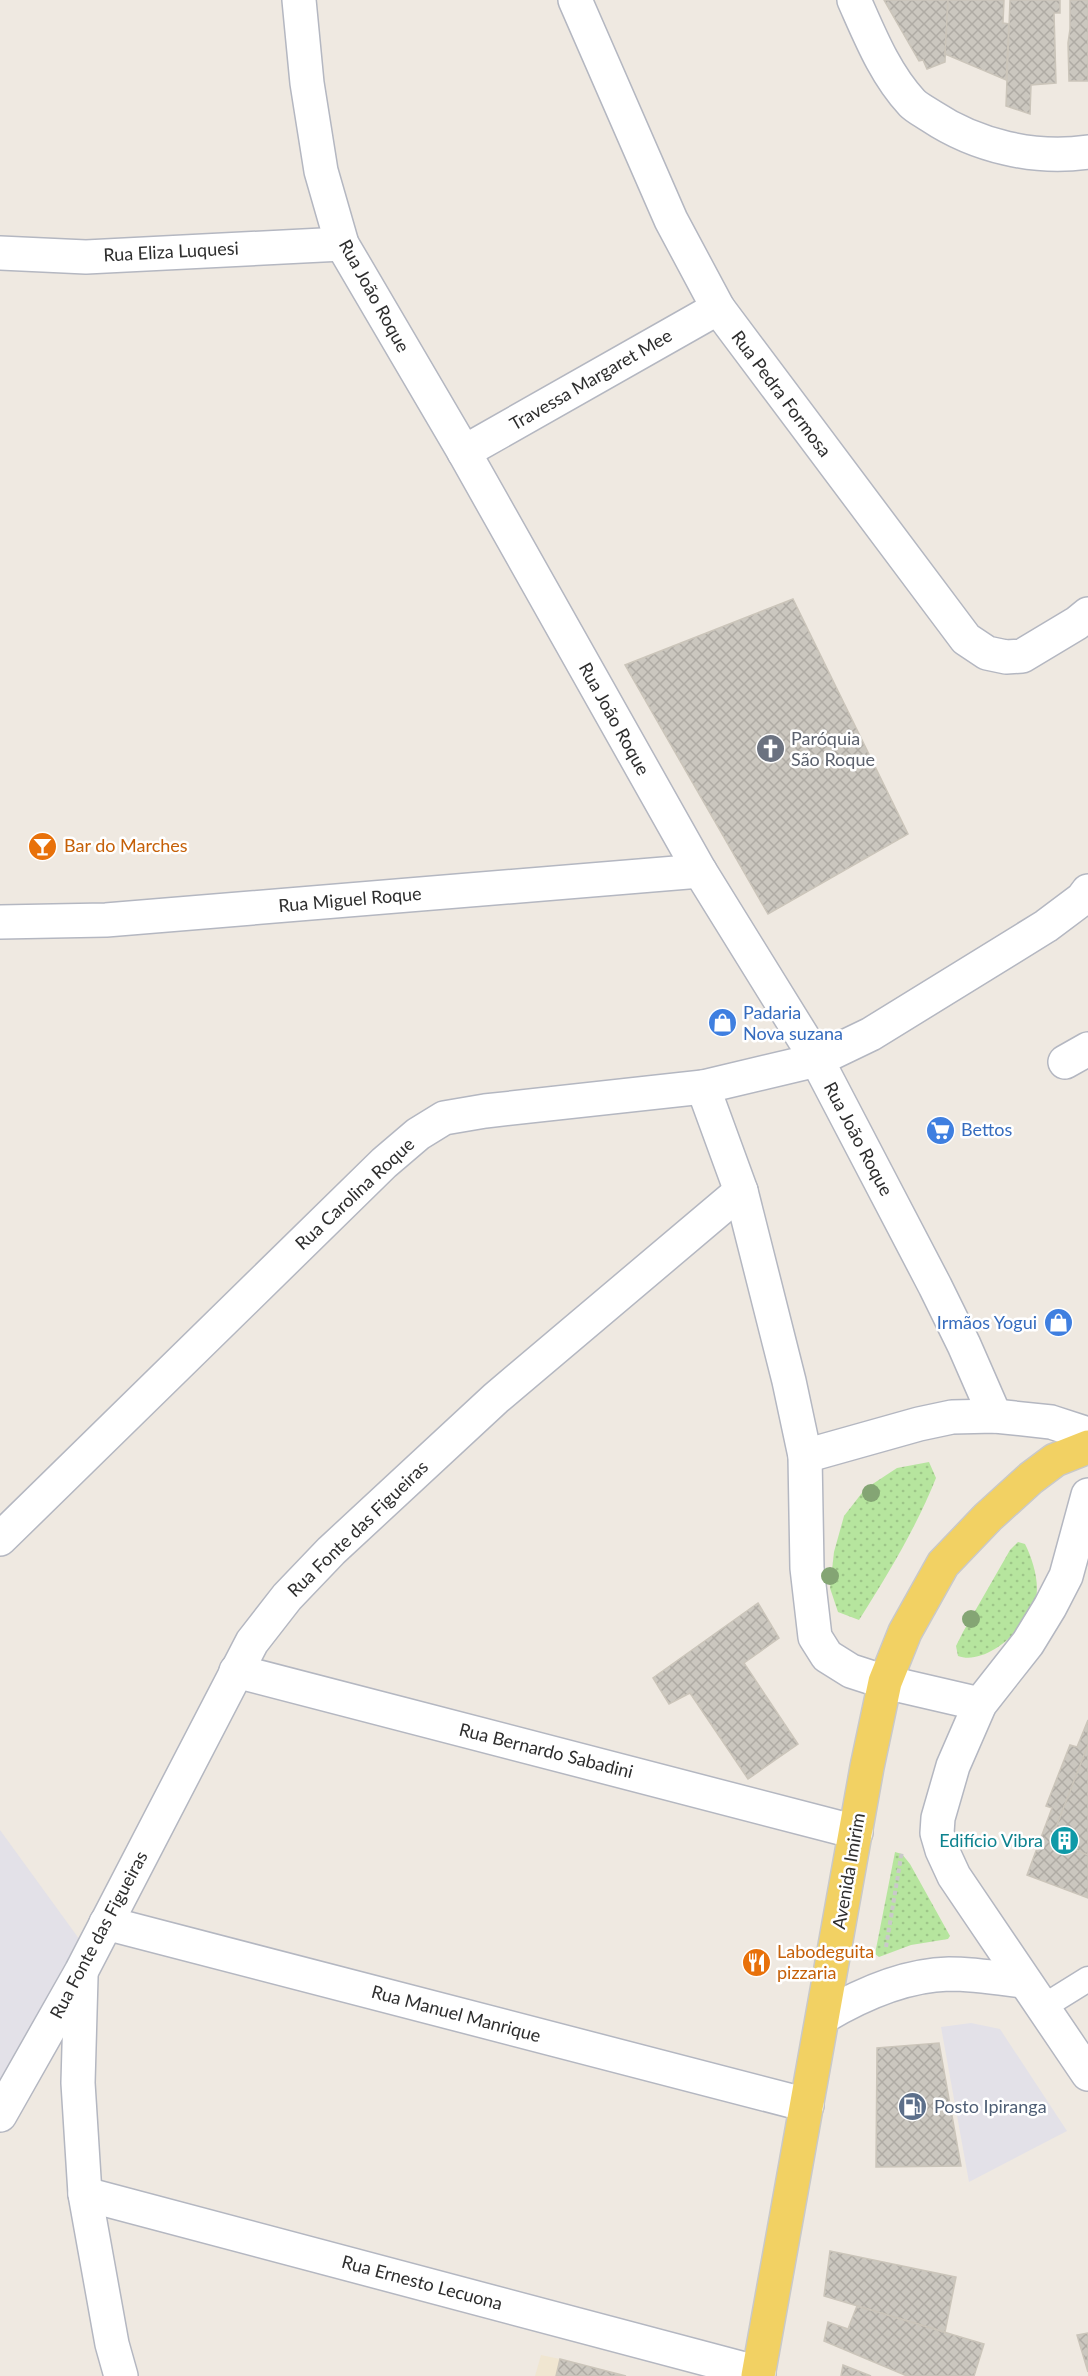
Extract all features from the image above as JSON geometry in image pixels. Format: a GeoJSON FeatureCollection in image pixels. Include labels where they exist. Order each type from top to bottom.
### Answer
{"type":"FeatureCollection","features":[{"type":"Feature","properties":{"kind":"main road","name":"Avenida Imirim"},"geometry":{"type":"LineString","coordinates":[[758,2374],[885,1682],[905,1632],[943,1564],[988,1517],[1031,1478],[1055,1460],[1088,1447]]}},
{"type":"Feature","properties":{"kind":"street","name":"Rua João Roque"},"geometry":{"type":"LineString","coordinates":[[299,0],[307,83],[321,171],[342,244],[464,452],[700,871],[817,1060],[935,1286],[995,1416]]}},
{"type":"Feature","properties":{"kind":"street","name":"Rua Pedra Formosa"},"geometry":{"type":"LineString","coordinates":[[575,0],[671,220],[718,308],[966,639],[987,653],[1006,657],[1022,656],[1088,614]]}},
{"type":"Feature","properties":{"kind":"street"},"geometry":{"type":"LineString","coordinates":[[854,0],[879,56],[913,104],[940,122],[979,140],[1021,152],[1067,155],[1088,152]]}},
{"type":"Feature","properties":{"kind":"street","name":"Rua Eliza Luquesi"},"geometry":{"type":"LineString","coordinates":[[0,253],[86,257],[342,244]]}},
{"type":"Feature","properties":{"kind":"street","name":"Travessa Margaret Mee"},"geometry":{"type":"LineString","coordinates":[[464,452],[718,308]]}},
{"type":"Feature","properties":{"kind":"street","name":"Rua Miguel Roque"},"geometry":{"type":"LineString","coordinates":[[0,922],[117,919],[700,871]]}},
{"type":"Feature","properties":{"kind":"street","name":"Rua Carolina Roque"},"geometry":{"type":"LineString","coordinates":[[0,1539],[384,1163],[418,1134],[444,1118],[703,1086],[817,1060],[871,1034],[1046,926],[1082,899],[1088,891]]}},
{"type":"Feature","properties":{"kind":"street"},"geometry":{"type":"LineString","coordinates":[[703,1086],[741,1191],[789,1382],[805,1456],[807,1568],[815,1637],[827,1656],[851,1671],[885,1682],[980,1704]]}},
{"type":"Feature","properties":{"kind":"street","name":"Rua Fonte das Figueiras"},"geometry":{"type":"LineString","coordinates":[[0,2115],[81,1972],[252,1642],[287,1597],[331,1551],[496,1398],[741,1191]]}},
{"type":"Feature","properties":{"kind":"street"},"geometry":{"type":"LineString","coordinates":[[805,1456],[952,1417],[995,1416],[1051,1422],[1088,1434]]}},
{"type":"Feature","properties":{"kind":"street"},"geometry":{"type":"LineString","coordinates":[[1088,1495],[1066,1576],[1050,1607],[1028,1643],[980,1704],[953,1766],[938,1818],[937,1833],[954,1876],[1088,2074]]}},
{"type":"Feature","properties":{"kind":"street","name":"Rua Bernardo Sabadini"},"geometry":{"type":"LineString","coordinates":[[236,1671],[856,1832]]}},
{"type":"Feature","properties":{"kind":"street","name":"Rua Manuel Manrique"},"geometry":{"type":"LineString","coordinates":[[106,1923],[807,2105]]}},
{"type":"Feature","properties":{"kind":"street"},"geometry":{"type":"LineString","coordinates":[[81,1972],[78,2082],[85,2194],[112,2344],[121,2376]]}},
{"type":"Feature","properties":{"kind":"street"},"geometry":{"type":"LineString","coordinates":[[823,2017],[853,1999],[915,1979],[948,1974],[1023,1981]]}},
{"type":"Feature","properties":{"kind":"street","name":"Rua Ernesto Lecuona"},"geometry":{"type":"LineString","coordinates":[[85,2194],[758,2374]]}},
{"type":"Feature","properties":{"kind":"lane"},"geometry":{"type":"LineString","coordinates":[[1043,2007],[1088,1979]]}},
{"type":"Feature","properties":{"kind":"shaded area"},"geometry":{"type":"Polygon","coordinates":[[[0,1830],[85,1947],[0,2105],[0,1830]]]}},
{"type":"Feature","properties":{"kind":"shaded area"},"geometry":{"type":"Polygon","coordinates":[[[971,2023],[1000,2029],[1067,2131],[969,2182],[941,2027],[971,2023]]]}},
{"type":"Feature","properties":{"kind":"shaded area"},"geometry":{"type":"Polygon","coordinates":[[[541,2355],[560,2359],[626,2376],[535,2376],[541,2355]]]}},
{"type":"Feature","properties":{"kind":"green space"},"geometry":{"type":"Polygon","coordinates":[[[929,1462],[936,1478],[928,1497],[910,1533],[859,1620],[838,1612],[830,1588],[834,1552],[844,1516],[865,1489],[897,1468],[929,1462]]]}},
{"type":"Feature","properties":{"kind":"green space"},"geometry":{"type":"Polygon","coordinates":[[[1018,1542],[1025,1544],[1034,1567],[1037,1593],[1033,1608],[1021,1627],[1002,1644],[980,1656],[969,1658],[958,1656],[956,1646],[963,1632],[1010,1550],[1018,1542]]]}},
{"type":"Feature","properties":{"kind":"green space"},"geometry":{"type":"Polygon","coordinates":[[[895,1852],[902,1854],[910,1864],[950,1936],[948,1939],[911,1945],[879,1957],[875,1954],[895,1852]]]}},
{"type":"Feature","properties":{"kind":"building"},"geometry":{"type":"Polygon","coordinates":[[[884,0],[948,0],[945,62],[927,69],[923,60],[919,61],[884,0]]]}},
{"type":"Feature","properties":{"kind":"building"},"geometry":{"type":"Polygon","coordinates":[[[948,0],[1004,0],[1003,23],[1009,24],[1006,80],[945,54],[948,0]]]}},
{"type":"Feature","properties":{"kind":"building"},"geometry":{"type":"Polygon","coordinates":[[[1010,0],[1060,0],[1060,13],[1054,13],[1056,83],[1031,85],[1030,114],[1006,106],[1010,0]]]}},
{"type":"Feature","properties":{"kind":"building"},"geometry":{"type":"Polygon","coordinates":[[[1070,0],[1088,0],[1088,81],[1069,81],[1070,0]]]}},
{"type":"Feature","properties":{"kind":"building","name":"Paróquia São Roque"},"geometry":{"type":"Polygon","coordinates":[[[793,599],[908,834],[768,914],[625,665],[793,599]]]}},
{"type":"Feature","properties":{"kind":"building"},"geometry":{"type":"Polygon","coordinates":[[[758,1603],[779,1638],[744,1663],[798,1744],[748,1779],[690,1693],[669,1704],[653,1678],[758,1603]]]}},
{"type":"Feature","properties":{"kind":"building","name":"Edifício Vibra"},"geometry":{"type":"Polygon","coordinates":[[[1088,1720],[1088,1898],[1027,1875],[1052,1808],[1046,1806],[1070,1745],[1077,1747],[1088,1720]]]}},
{"type":"Feature","properties":{"kind":"building"},"geometry":{"type":"Polygon","coordinates":[[[1088,1745],[1088,1855],[1051,1840],[1088,1745]]]}},
{"type":"Feature","properties":{"kind":"building","name":"Posto Ipiranga"},"geometry":{"type":"Polygon","coordinates":[[[939,2043],[961,2166],[876,2167],[877,2048],[939,2043]]]}},
{"type":"Feature","properties":{"kind":"building"},"geometry":{"type":"Polygon","coordinates":[[[830,2251],[956,2277],[945,2332],[824,2296],[830,2251]]]}},
{"type":"Feature","properties":{"kind":"building"},"geometry":{"type":"Polygon","coordinates":[[[857,2306],[984,2344],[974,2376],[907,2376],[824,2341],[828,2322],[848,2329],[857,2306]]]}},
{"type":"Feature","properties":{"kind":"building"},"geometry":{"type":"Polygon","coordinates":[[[1088,2333],[1088,2372],[1077,2335],[1088,2333]]]}},
{"type":"Feature","properties":{"kind":"building"},"geometry":{"type":"Polygon","coordinates":[[[560,2359],[626,2376],[556,2376],[560,2359]]]}},
{"type":"Feature","properties":{"kind":"building"},"geometry":{"type":"Polygon","coordinates":[[[843,2365],[871,2376],[841,2376],[843,2365]]]}},
{"type":"Feature","properties":{"kind":"place","name":"Paróquia São Roque"},"geometry":{"type":"Point","coordinates":[770,749]}},
{"type":"Feature","properties":{"kind":"place","name":"Bar do Marches"},"geometry":{"type":"Point","coordinates":[43,846]}},
{"type":"Feature","properties":{"kind":"place","name":"Padaria Nova suzana"},"geometry":{"type":"Point","coordinates":[722,1023]}},
{"type":"Feature","properties":{"kind":"place","name":"Bettos"},"geometry":{"type":"Point","coordinates":[940,1130]}},
{"type":"Feature","properties":{"kind":"place","name":"Irmãos Yogui"},"geometry":{"type":"Point","coordinates":[1058,1323]}},
{"type":"Feature","properties":{"kind":"place","name":"Edifício Vibra"},"geometry":{"type":"Point","coordinates":[1064,1841]}},
{"type":"Feature","properties":{"kind":"place","name":"Labodeguita pizzaria"},"geometry":{"type":"Point","coordinates":[756,1962]}},
{"type":"Feature","properties":{"kind":"place","name":"Posto Ipiranga"},"geometry":{"type":"Point","coordinates":[913,2107]}}]}
